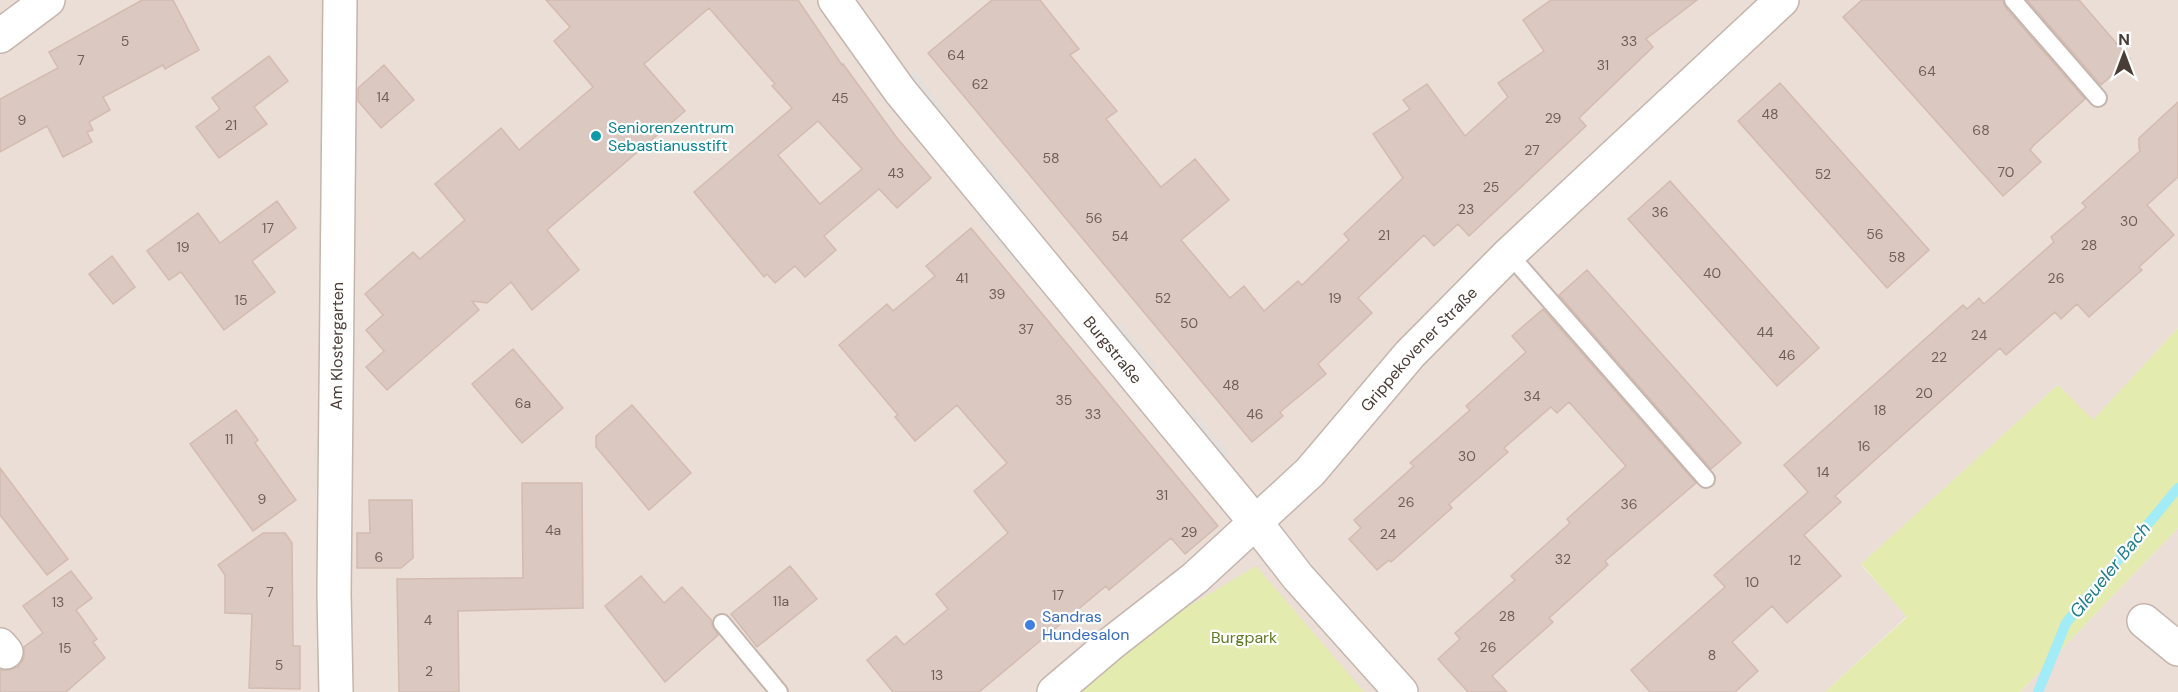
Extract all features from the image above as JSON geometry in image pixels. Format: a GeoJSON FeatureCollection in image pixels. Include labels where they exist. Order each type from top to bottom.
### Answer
{"type":"FeatureCollection","features":[{"type":"Feature","properties":{"kind":"street"},"geometry":{"type":"LineString","coordinates":[[0,36],[48,0]]}},
{"type":"Feature","properties":{"kind":"street","name":"Am Klostergarten"},"geometry":{"type":"LineString","coordinates":[[336,692],[334,594],[340,0]]}},
{"type":"Feature","properties":{"kind":"street","name":"Burgstraße"},"geometry":{"type":"LineString","coordinates":[[835,0],[900,91],[1298,577],[1401,692]]}},
{"type":"Feature","properties":{"kind":"street","name":"Grippekovener Straße"},"geometry":{"type":"LineString","coordinates":[[1054,692],[1195,578],[1310,472],[1410,354],[1509,254],[1782,0]]}},
{"type":"Feature","properties":{"kind":"street"},"geometry":{"type":"LineString","coordinates":[[2144,621],[2178,649]]}},
{"type":"Feature","properties":{"kind":"lane"},"geometry":{"type":"LineString","coordinates":[[2013,0],[2098,98]]}},
{"type":"Feature","properties":{"kind":"lane"},"geometry":{"type":"LineString","coordinates":[[1509,254],[1706,479]]}},
{"type":"Feature","properties":{"kind":"lane"},"geometry":{"type":"LineString","coordinates":[[722,623],[779,692]]}},
{"type":"Feature","properties":{"kind":"shaded area"},"geometry":{"type":"Polygon","coordinates":[[[0,0],[2178,0],[2178,328],[2093,421],[2058,385],[1861,565],[1907,616],[1825,692],[0,692],[0,0]]]}},
{"type":"Feature","properties":{"kind":"shaded area"},"geometry":{"type":"Polygon","coordinates":[[[915,72],[950,118],[943,124],[907,78],[915,72]]]}},
{"type":"Feature","properties":{"kind":"shaded area"},"geometry":{"type":"Polygon","coordinates":[[[986,160],[1022,205],[1014,211],[977,167],[986,160]]]}},
{"type":"Feature","properties":{"kind":"shaded area"},"geometry":{"type":"Polygon","coordinates":[[[987,214],[1040,277],[1033,284],[979,220],[987,214]]]}},
{"type":"Feature","properties":{"kind":"shaded area"},"geometry":{"type":"Polygon","coordinates":[[[1120,323],[1156,367],[1148,373],[1112,329],[1120,323]]]}},
{"type":"Feature","properties":{"kind":"shaded area"},"geometry":{"type":"Polygon","coordinates":[[[1192,410],[1229,454],[1221,460],[1184,416],[1192,410]]]}},
{"type":"Feature","properties":{"kind":"shaded area"},"geometry":{"type":"Polygon","coordinates":[[[2178,528],[2178,692],[2020,692],[2178,528]]]}},
{"type":"Feature","properties":{"kind":"green space"},"geometry":{"type":"Polygon","coordinates":[[[2178,328],[2178,528],[2020,692],[1825,692],[1907,617],[1861,564],[2058,385],[2093,420],[2178,328]]]}},
{"type":"Feature","properties":{"kind":"green space","name":"Burgpark"},"geometry":{"type":"Polygon","coordinates":[[[1256,566],[1364,692],[1080,692],[1151,629],[1256,566]]]}},
{"type":"Feature","properties":{"kind":"building"},"geometry":{"type":"Polygon","coordinates":[[[142,0],[173,0],[199,50],[165,69],[163,65],[103,97],[110,110],[89,122],[93,130],[87,132],[92,142],[63,157],[47,126],[0,152],[0,99],[58,68],[49,52],[142,0]]]}},
{"type":"Feature","properties":{"kind":"building"},"geometry":{"type":"Polygon","coordinates":[[[546,0],[798,0],[842,65],[897,138],[931,178],[897,208],[879,189],[824,236],[836,250],[805,277],[795,266],[775,283],[767,274],[764,277],[694,192],[792,108],[772,86],[775,84],[709,8],[644,64],[685,111],[547,230],[579,270],[532,310],[511,282],[487,303],[472,301],[479,310],[387,390],[366,367],[384,351],[366,330],[383,315],[365,294],[413,252],[420,259],[465,220],[435,184],[501,128],[519,150],[593,87],[554,41],[570,27],[546,0]],[[818,121],[778,155],[820,204],[862,169],[818,121]]]}},
{"type":"Feature","properties":{"kind":"building"},"geometry":{"type":"Polygon","coordinates":[[[992,0],[1040,0],[1079,49],[1070,55],[1117,111],[1106,119],[1161,187],[1195,159],[1229,200],[1181,240],[1230,298],[1244,286],[1264,311],[1298,281],[1302,285],[1349,240],[1344,234],[1403,178],[1373,134],[1410,109],[1403,100],[1427,84],[1465,136],[1508,97],[1498,83],[1544,51],[1523,20],[1551,0],[1697,0],[1646,39],[1653,47],[1579,118],[1586,126],[1469,236],[1458,224],[1434,246],[1424,235],[1358,298],[1372,313],[1318,364],[1326,374],[1280,412],[1283,416],[1252,442],[928,53],[992,0]]]}},
{"type":"Feature","properties":{"kind":"building"},"geometry":{"type":"Polygon","coordinates":[[[1862,0],[2003,0],[2005,7],[2085,99],[2033,146],[2030,150],[2041,162],[2003,196],[1843,17],[1862,0]]]}},
{"type":"Feature","properties":{"kind":"building"},"geometry":{"type":"Polygon","coordinates":[[[2027,0],[2079,0],[2130,59],[2101,85],[2027,0]]]}},
{"type":"Feature","properties":{"kind":"building"},"geometry":{"type":"Polygon","coordinates":[[[269,56],[288,81],[254,107],[267,124],[219,158],[196,127],[220,109],[212,98],[269,56]]]}},
{"type":"Feature","properties":{"kind":"building"},"geometry":{"type":"Polygon","coordinates":[[[384,65],[414,100],[381,128],[358,101],[358,88],[384,65]]]}},
{"type":"Feature","properties":{"kind":"building"},"geometry":{"type":"Polygon","coordinates":[[[1780,83],[1929,250],[1887,288],[1738,121],[1780,83]]]}},
{"type":"Feature","properties":{"kind":"building"},"geometry":{"type":"Polygon","coordinates":[[[2178,102],[2178,177],[2147,205],[2174,235],[2139,267],[2142,270],[2089,317],[2077,304],[2061,319],[2055,312],[2006,355],[2000,348],[1835,496],[1841,502],[1804,535],[1841,576],[1787,623],[1772,606],[1732,642],[1758,671],[1735,692],[1650,692],[1631,670],[1725,587],[1714,575],[1808,492],[1784,465],[1963,305],[1967,309],[1979,298],[1984,304],[2054,242],[2051,237],[2086,207],[2082,203],[2140,151],[2139,138],[2178,102]]]}},
{"type":"Feature","properties":{"kind":"building"},"geometry":{"type":"Polygon","coordinates":[[[1670,181],[1819,348],[1777,386],[1628,219],[1670,181]]]}},
{"type":"Feature","properties":{"kind":"building"},"geometry":{"type":"Polygon","coordinates":[[[277,201],[296,228],[252,261],[275,292],[224,330],[181,272],[169,280],[147,251],[198,213],[220,243],[277,201]]]}},
{"type":"Feature","properties":{"kind":"building"},"geometry":{"type":"Polygon","coordinates":[[[971,228],[1218,526],[1185,554],[1171,538],[1109,590],[1106,586],[979,692],[893,692],[867,660],[896,636],[904,645],[948,609],[936,594],[1008,533],[974,491],[1007,463],[957,405],[915,441],[895,417],[898,415],[839,345],[887,304],[893,311],[935,276],[926,266],[971,228]]]}},
{"type":"Feature","properties":{"kind":"building"},"geometry":{"type":"Polygon","coordinates":[[[112,256],[135,287],[113,304],[89,274],[112,256]]]}},
{"type":"Feature","properties":{"kind":"building"},"geometry":{"type":"Polygon","coordinates":[[[1587,270],[1741,443],[1711,469],[1559,295],[1587,270]]]}},
{"type":"Feature","properties":{"kind":"building"},"geometry":{"type":"Polygon","coordinates":[[[1543,309],[1696,483],[1605,561],[1608,565],[1549,618],[1553,622],[1492,676],[1507,692],[1468,692],[1438,659],[1460,639],[1455,633],[1515,580],[1511,576],[1570,523],[1567,519],[1626,466],[1569,402],[1557,413],[1551,407],[1504,448],[1508,452],[1449,504],[1452,508],[1391,562],[1389,560],[1377,570],[1349,539],[1361,528],[1354,520],[1414,466],[1410,463],[1470,410],[1466,406],[1526,352],[1512,336],[1543,309]]]}},
{"type":"Feature","properties":{"kind":"building"},"geometry":{"type":"Polygon","coordinates":[[[513,349],[563,408],[522,443],[472,384],[513,349]]]}},
{"type":"Feature","properties":{"kind":"building"},"geometry":{"type":"Polygon","coordinates":[[[632,405],[691,473],[649,510],[596,447],[596,436],[632,405]]]}},
{"type":"Feature","properties":{"kind":"building"},"geometry":{"type":"Polygon","coordinates":[[[236,410],[258,440],[255,443],[296,500],[253,531],[190,444],[236,410]]]}},
{"type":"Feature","properties":{"kind":"building"},"geometry":{"type":"Polygon","coordinates":[[[0,468],[68,559],[47,575],[0,515],[0,468]]]}},
{"type":"Feature","properties":{"kind":"building"},"geometry":{"type":"Polygon","coordinates":[[[522,483],[582,483],[583,608],[458,611],[459,692],[399,692],[397,579],[523,578],[522,483]]]}},
{"type":"Feature","properties":{"kind":"building"},"geometry":{"type":"Polygon","coordinates":[[[369,500],[412,500],[413,558],[401,568],[357,568],[357,533],[370,533],[369,500]]]}},
{"type":"Feature","properties":{"kind":"building"},"geometry":{"type":"Polygon","coordinates":[[[263,533],[285,533],[292,543],[293,646],[300,646],[300,689],[249,688],[252,614],[225,613],[225,575],[218,565],[263,533]]]}},
{"type":"Feature","properties":{"kind":"building"},"geometry":{"type":"Polygon","coordinates":[[[790,566],[817,599],[757,647],[731,614],[790,566]]]}},
{"type":"Feature","properties":{"kind":"building"},"geometry":{"type":"Polygon","coordinates":[[[71,571],[92,598],[76,610],[97,639],[93,642],[105,658],[66,692],[0,692],[0,670],[18,667],[24,658],[24,647],[43,633],[23,606],[71,571]]]}},
{"type":"Feature","properties":{"kind":"building"},"geometry":{"type":"Polygon","coordinates":[[[641,576],[664,603],[682,587],[712,621],[718,635],[665,682],[605,606],[641,576]]]}},
{"type":"Feature","properties":{"kind":"waterway","name":"Gleueler Bach"},"geometry":{"type":"LineString","coordinates":[[2038,692],[2066,623],[2178,488]]}},
{"type":"Feature","properties":{"kind":"place","name":"Seniorenzentrum Sebastianusstift"},"geometry":{"type":"Point","coordinates":[596,136]}},
{"type":"Feature","properties":{"kind":"place","name":"Sandras Hundesalon"},"geometry":{"type":"Point","coordinates":[1030,625]}}]}
